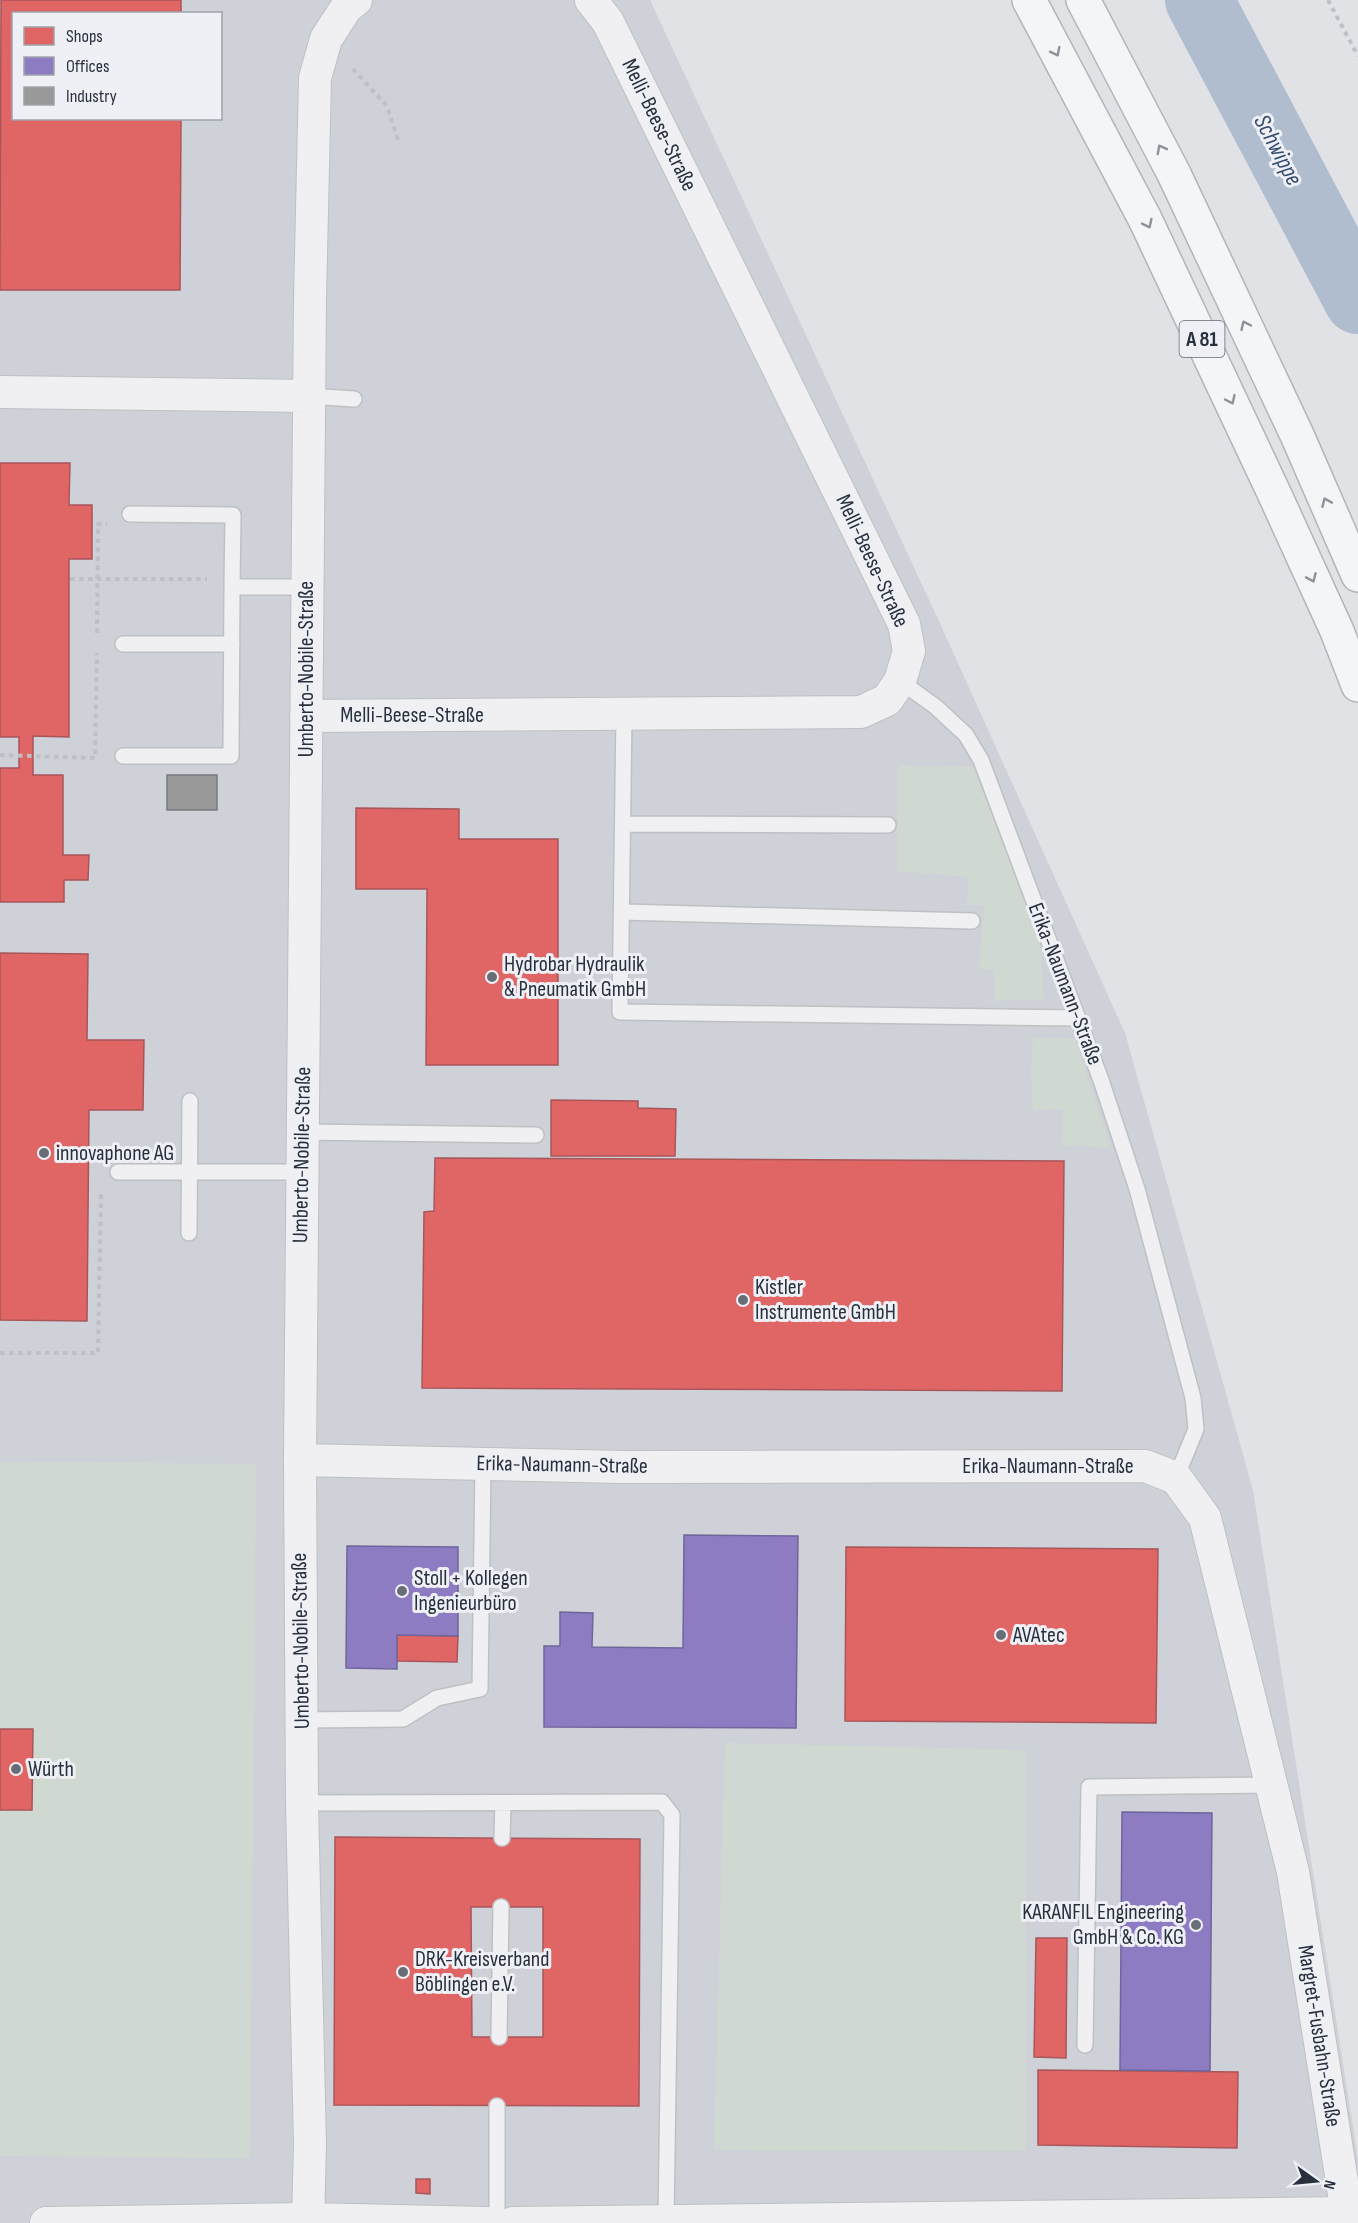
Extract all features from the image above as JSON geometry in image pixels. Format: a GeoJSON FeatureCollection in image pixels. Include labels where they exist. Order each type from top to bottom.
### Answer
{"type":"FeatureCollection","features":[{"type":"Feature","properties":{"kind":"highway","name":"A 81"},"geometry":{"type":"LineString","coordinates":[[1029,0],[1145,219],[1274,493],[1358,685]]}},
{"type":"Feature","properties":{"kind":"highway","name":"A 81"},"geometry":{"type":"LineString","coordinates":[[1083,0],[1188,203],[1297,435],[1358,575]]}},
{"type":"Feature","properties":{"kind":"street"},"geometry":{"type":"LineString","coordinates":[[0,392],[309,396],[315,78],[326,39],[346,8],[356,0]]}},
{"type":"Feature","properties":{"kind":"street","name":"Melli-Beese-Straße"},"geometry":{"type":"LineString","coordinates":[[306,716],[861,712],[887,700],[900,681],[909,651],[904,624],[608,22],[591,0]]}},
{"type":"Feature","properties":{"kind":"street","name":"Umberto-Nobile-Straße"},"geometry":{"type":"LineString","coordinates":[[308,2221],[310,2144],[302,1803],[300,1460],[309,396]]}},
{"type":"Feature","properties":{"kind":"street","name":"Erika-Naumann-Straße"},"geometry":{"type":"LineString","coordinates":[[300,1460],[624,1467],[1145,1466],[1176,1478]]}},
{"type":"Feature","properties":{"kind":"street","name":"Margret-Fusbahn-Straße"},"geometry":{"type":"LineString","coordinates":[[513,2223],[1347,2218],[1293,1872],[1205,1518],[1176,1478]]}},
{"type":"Feature","properties":{"kind":"street"},"geometry":{"type":"LineString","coordinates":[[46,2223],[308,2221],[487,2223]]}},
{"type":"Feature","properties":{"kind":"lane"},"geometry":{"type":"LineString","coordinates":[[309,396],[354,399]]}},
{"type":"Feature","properties":{"kind":"lane"},"geometry":{"type":"LineString","coordinates":[[123,756],[231,756],[233,514],[130,514]]}},
{"type":"Feature","properties":{"kind":"lane"},"geometry":{"type":"LineString","coordinates":[[232,583],[307,587]]}},
{"type":"Feature","properties":{"kind":"lane"},"geometry":{"type":"LineString","coordinates":[[123,644],[231,644]]}},
{"type":"Feature","properties":{"kind":"lane","name":"Erika-Naumann-Straße"},"geometry":{"type":"LineString","coordinates":[[900,681],[936,707],[966,735],[981,760],[1101,1080],[1137,1189],[1193,1398],[1196,1429],[1176,1478]]}},
{"type":"Feature","properties":{"kind":"lane"},"geometry":{"type":"LineString","coordinates":[[624,714],[620,1012],[1077,1018]]}},
{"type":"Feature","properties":{"kind":"lane"},"geometry":{"type":"LineString","coordinates":[[623,824],[888,825]]}},
{"type":"Feature","properties":{"kind":"lane"},"geometry":{"type":"LineString","coordinates":[[622,912],[972,921]]}},
{"type":"Feature","properties":{"kind":"lane"},"geometry":{"type":"LineString","coordinates":[[189,1233],[190,1101]]}},
{"type":"Feature","properties":{"kind":"lane"},"geometry":{"type":"LineString","coordinates":[[302,1132],[536,1136]]}},
{"type":"Feature","properties":{"kind":"lane"},"geometry":{"type":"LineString","coordinates":[[118,1172],[302,1172]]}},
{"type":"Feature","properties":{"kind":"lane"},"geometry":{"type":"LineString","coordinates":[[302,1720],[403,1719],[437,1698],[480,1689],[483,1464]]}},
{"type":"Feature","properties":{"kind":"lane"},"geometry":{"type":"LineString","coordinates":[[1085,2045],[1089,1787],[1271,1785]]}},
{"type":"Feature","properties":{"kind":"lane"},"geometry":{"type":"LineString","coordinates":[[302,1803],[662,1802],[672,1815],[666,2221]]}},
{"type":"Feature","properties":{"kind":"lane"},"geometry":{"type":"LineString","coordinates":[[502,1838],[503,1803]]}},
{"type":"Feature","properties":{"kind":"lane"},"geometry":{"type":"LineString","coordinates":[[499,2037],[501,1907]]}},
{"type":"Feature","properties":{"kind":"lane"},"geometry":{"type":"LineString","coordinates":[[497,2106],[497,2223]]}},
{"type":"Feature","properties":{"kind":"path"},"geometry":{"type":"LineString","coordinates":[[1328,0],[1358,56]]}},
{"type":"Feature","properties":{"kind":"path"},"geometry":{"type":"LineString","coordinates":[[326,39],[387,106],[398,140]]}},
{"type":"Feature","properties":{"kind":"path"},"geometry":{"type":"LineString","coordinates":[[0,755],[95,758],[98,524],[117,525],[130,514]]}},
{"type":"Feature","properties":{"kind":"path"},"geometry":{"type":"LineString","coordinates":[[70,579],[232,583]]}},
{"type":"Feature","properties":{"kind":"path"},"geometry":{"type":"LineString","coordinates":[[0,1353],[98,1353],[101,1194]]}},
{"type":"Feature","properties":{"kind":"shaded area"},"geometry":{"type":"Polygon","coordinates":[[[0,0],[650,0],[938,619],[1125,1033],[1253,1490],[1358,2159],[1358,2223],[0,2223],[0,0]]]}},
{"type":"Feature","properties":{"kind":"shaded area"},"geometry":{"type":"Polygon","coordinates":[[[898,765],[973,767],[1040,941],[1044,999],[995,1001],[994,969],[979,969],[984,905],[967,905],[968,877],[897,871],[898,765]]]}},
{"type":"Feature","properties":{"kind":"shaded area"},"geometry":{"type":"Polygon","coordinates":[[[1033,1038],[1075,1039],[1111,1148],[1062,1145],[1063,1109],[1033,1110],[1031,1069],[1033,1038]]]}},
{"type":"Feature","properties":{"kind":"shaded area"},"geometry":{"type":"Polygon","coordinates":[[[0,1462],[256,1464],[250,2158],[0,2156],[0,1462]]]}},
{"type":"Feature","properties":{"kind":"shaded area"},"geometry":{"type":"Polygon","coordinates":[[[725,1743],[1026,1750],[1026,2151],[714,2150],[725,1743]]]}},
{"type":"Feature","properties":{"kind":"building: Shops"},"geometry":{"type":"Polygon","coordinates":[[[1,0],[181,0],[181,12],[12,12],[12,120],[181,120],[180,290],[0,290],[1,0]]]}},
{"type":"Feature","properties":{"kind":"building: Shops"},"geometry":{"type":"Polygon","coordinates":[[[0,463],[70,463],[69,505],[92,505],[92,559],[69,559],[69,737],[33,736],[33,775],[63,775],[63,855],[89,855],[88,880],[64,880],[64,902],[0,902],[0,768],[19,768],[19,737],[0,737],[0,463]]]}},
{"type":"Feature","properties":{"kind":"building: Shops","name":"Hydrobar Hydraulik & Pneumatik GmbH"},"geometry":{"type":"Polygon","coordinates":[[[356,808],[459,809],[459,839],[558,839],[558,1065],[426,1065],[427,889],[356,889],[356,808]]]}},
{"type":"Feature","properties":{"kind":"building: Shops","name":"innovaphone AG"},"geometry":{"type":"Polygon","coordinates":[[[0,953],[88,954],[87,1040],[144,1040],[143,1110],[89,1110],[87,1321],[0,1320],[0,953]]]}},
{"type":"Feature","properties":{"kind":"building: Shops"},"geometry":{"type":"Polygon","coordinates":[[[551,1100],[638,1101],[638,1108],[676,1109],[675,1156],[551,1156],[551,1100]]]}},
{"type":"Feature","properties":{"kind":"building: Shops","name":"Kistler Instrumente GmbH"},"geometry":{"type":"Polygon","coordinates":[[[435,1158],[1064,1161],[1062,1391],[422,1388],[424,1212],[434,1211],[435,1158]]]}},
{"type":"Feature","properties":{"kind":"building: Shops","name":"AVAtec"},"geometry":{"type":"Polygon","coordinates":[[[846,1547],[1158,1549],[1156,1723],[845,1721],[846,1547]]]}},
{"type":"Feature","properties":{"kind":"building: Shops"},"geometry":{"type":"Polygon","coordinates":[[[397,1635],[458,1636],[457,1662],[397,1661],[397,1635]]]}},
{"type":"Feature","properties":{"kind":"building: Shops","name":"Würth"},"geometry":{"type":"Polygon","coordinates":[[[0,1729],[33,1729],[32,1810],[0,1810],[0,1729]]]}},
{"type":"Feature","properties":{"kind":"building: Shops","name":"DRK-Kreisverband Böblingen e.V."},"geometry":{"type":"Polygon","coordinates":[[[335,1837],[640,1839],[639,2106],[334,2105],[335,1837]],[[471,1907],[472,2037],[543,2037],[543,1907],[471,1907]]]}},
{"type":"Feature","properties":{"kind":"building: Shops"},"geometry":{"type":"Polygon","coordinates":[[[1036,1938],[1067,1938],[1066,2058],[1034,2057],[1036,1938]]]}},
{"type":"Feature","properties":{"kind":"building: Shops"},"geometry":{"type":"Polygon","coordinates":[[[1038,2070],[1238,2072],[1237,2148],[1038,2145],[1038,2070]]]}},
{"type":"Feature","properties":{"kind":"building: Shops"},"geometry":{"type":"Polygon","coordinates":[[[416,2179],[430,2179],[430,2194],[416,2193],[416,2179]]]}},
{"type":"Feature","properties":{"kind":"building: Offices"},"geometry":{"type":"Polygon","coordinates":[[[684,1535],[798,1536],[796,1728],[544,1727],[544,1646],[560,1646],[560,1612],[593,1613],[592,1647],[683,1648],[684,1535]]]}},
{"type":"Feature","properties":{"kind":"building: Offices","name":"Stoll + Kollegen Ingenieurbüro"},"geometry":{"type":"Polygon","coordinates":[[[347,1546],[458,1547],[458,1636],[397,1635],[397,1669],[346,1668],[347,1546]]]}},
{"type":"Feature","properties":{"kind":"building: Offices"},"geometry":{"type":"Polygon","coordinates":[[[1122,1812],[1212,1813],[1210,2071],[1120,2070],[1122,1812]]]}},
{"type":"Feature","properties":{"kind":"building: Industry"},"geometry":{"type":"Polygon","coordinates":[[[167,775],[217,775],[217,810],[167,810],[167,775]]]}},
{"type":"Feature","properties":{"kind":"waterway","name":"Schwippe"},"geometry":{"type":"LineString","coordinates":[[1199,0],[1358,300]]}},
{"type":"Feature","properties":{"kind":"place","name":"Hydrobar Hydraulik & Pneumatik GmbH"},"geometry":{"type":"Point","coordinates":[492,977]}},
{"type":"Feature","properties":{"kind":"place","name":"innovaphone AG"},"geometry":{"type":"Point","coordinates":[44,1153]}},
{"type":"Feature","properties":{"kind":"place","name":"Kistler Instrumente GmbH"},"geometry":{"type":"Point","coordinates":[743,1300]}},
{"type":"Feature","properties":{"kind":"place","name":"Stoll + Kollegen Ingenieurbüro"},"geometry":{"type":"Point","coordinates":[402,1591]}},
{"type":"Feature","properties":{"kind":"place","name":"AVAtec"},"geometry":{"type":"Point","coordinates":[1001,1635]}},
{"type":"Feature","properties":{"kind":"place","name":"Würth"},"geometry":{"type":"Point","coordinates":[16,1769]}},
{"type":"Feature","properties":{"kind":"place","name":"KARANFIL Engineering GmbH & Co. KG"},"geometry":{"type":"Point","coordinates":[1196,1925]}},
{"type":"Feature","properties":{"kind":"place","name":"DRK-Kreisverband Böblingen e.V."},"geometry":{"type":"Point","coordinates":[403,1972]}}]}
